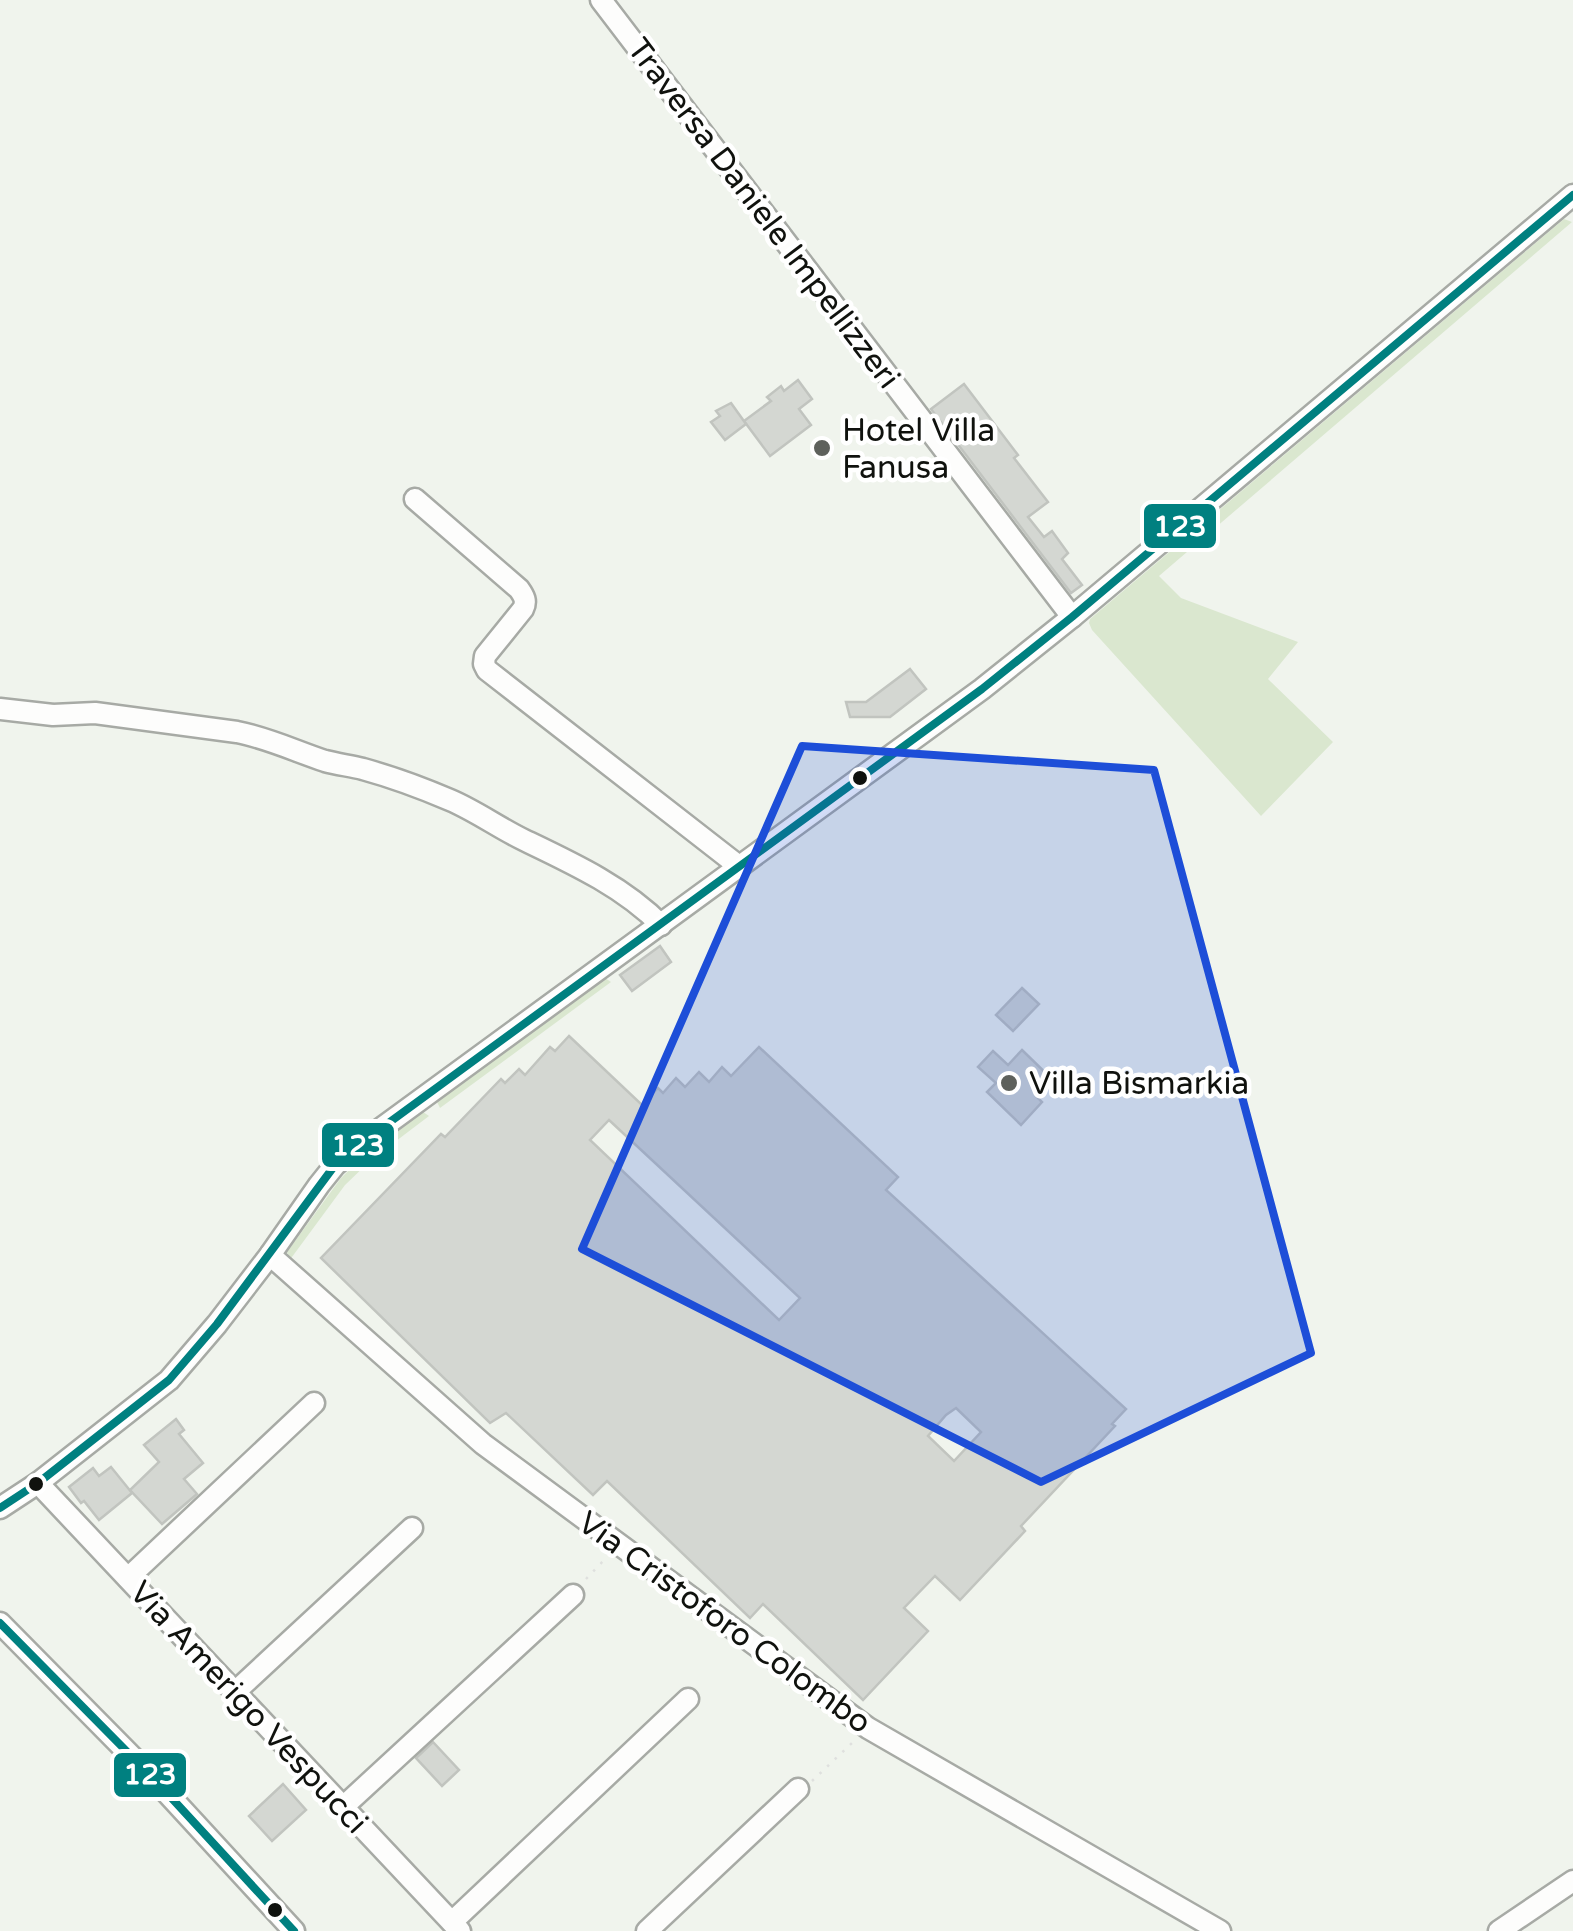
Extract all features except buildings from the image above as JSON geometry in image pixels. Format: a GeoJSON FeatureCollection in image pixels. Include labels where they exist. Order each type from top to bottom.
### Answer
{"type":"FeatureCollection","features":[{"type":"Feature","properties":{"kind":"street","name":"Traversa Daniele Impellizzeri"},"geometry":{"type":"LineString","coordinates":[[601,0],[1072,618]]}},
{"type":"Feature","properties":{"kind":"street"},"geometry":{"type":"LineString","coordinates":[[0,1508],[38,1484],[169,1380],[270,1256],[335,1165],[357,1146],[982,689],[1072,618],[1573,195]]}},
{"type":"Feature","properties":{"kind":"street"},"geometry":{"type":"LineString","coordinates":[[415,499],[520,589],[525,598],[524,609],[484,656],[487,670],[740,867]]}},
{"type":"Feature","properties":{"kind":"street"},"geometry":{"type":"LineString","coordinates":[[0,708],[53,715],[95,713],[238,732],[363,770],[450,800],[481,816],[629,898],[661,925]]}},
{"type":"Feature","properties":{"kind":"street","name":"Via Cristoforo Colombo"},"geometry":{"type":"LineString","coordinates":[[270,1256],[473,1436],[868,1728],[1220,1931]]}},
{"type":"Feature","properties":{"kind":"street"},"geometry":{"type":"LineString","coordinates":[[128,1578],[314,1404]]}},
{"type":"Feature","properties":{"kind":"street","name":"Via Amerigo Vespucci"},"geometry":{"type":"LineString","coordinates":[[38,1484],[456,1926]]}},
{"type":"Feature","properties":{"kind":"street"},"geometry":{"type":"LineString","coordinates":[[235,1692],[412,1528]]}},
{"type":"Feature","properties":{"kind":"street"},"geometry":{"type":"LineString","coordinates":[[343,1807],[573,1595]]}},
{"type":"Feature","properties":{"kind":"street"},"geometry":{"type":"LineString","coordinates":[[0,1623],[156,1780],[294,1931]]}},
{"type":"Feature","properties":{"kind":"street"},"geometry":{"type":"LineString","coordinates":[[456,1926],[688,1700]]}},
{"type":"Feature","properties":{"kind":"street"},"geometry":{"type":"LineString","coordinates":[[648,1931],[798,1789]]}},
{"type":"Feature","properties":{"kind":"street"},"geometry":{"type":"LineString","coordinates":[[1499,1931],[1573,1881]]}},
{"type":"Feature","properties":{"kind":"path"},"geometry":{"type":"LineString","coordinates":[[573,1595],[618,1546]]}},
{"type":"Feature","properties":{"kind":"path"},"geometry":{"type":"LineString","coordinates":[[798,1789],[811,1782],[868,1728]]}},
{"type":"Feature","properties":{"kind":"highlighted area"},"geometry":{"type":"Polygon","coordinates":[[[802,746],[1154,770],[1311,1353],[1041,1482],[582,1249],[802,746]]]}},
{"type":"Feature","properties":{"kind":"green space"},"geometry":{"type":"Polygon","coordinates":[[[1564,219],[1572,222],[1159,576],[1181,598],[1298,642],[1268,679],[1333,742],[1261,816],[1092,630],[1090,619],[1564,219]]]}},
{"type":"Feature","properties":{"kind":"green space"},"geometry":{"type":"Polygon","coordinates":[[[605,978],[611,982],[440,1108],[437,1102],[605,978]]]}},
{"type":"Feature","properties":{"kind":"green space"},"geometry":{"type":"Polygon","coordinates":[[[423,1112],[429,1116],[345,1185],[289,1261],[287,1252],[341,1178],[366,1154],[423,1112]]]}},
{"type":"Feature","properties":{"kind":"transit line","name":"123"},"geometry":{"type":"LineString","coordinates":[[0,1508],[38,1483],[169,1380],[217,1324],[335,1165],[357,1146],[982,689],[1573,195]]}},
{"type":"Feature","properties":{"kind":"transit line","name":"123"},"geometry":{"type":"LineString","coordinates":[[0,1623],[155,1780],[294,1931]]}},
{"type":"Feature","properties":{"kind":"place","name":"Hotel Villa Fanusa"},"geometry":{"type":"Point","coordinates":[822,448]}},
{"type":"Feature","properties":{"kind":"place","name":"Villa Bismarkia"},"geometry":{"type":"Point","coordinates":[1009,1083]}}]}
